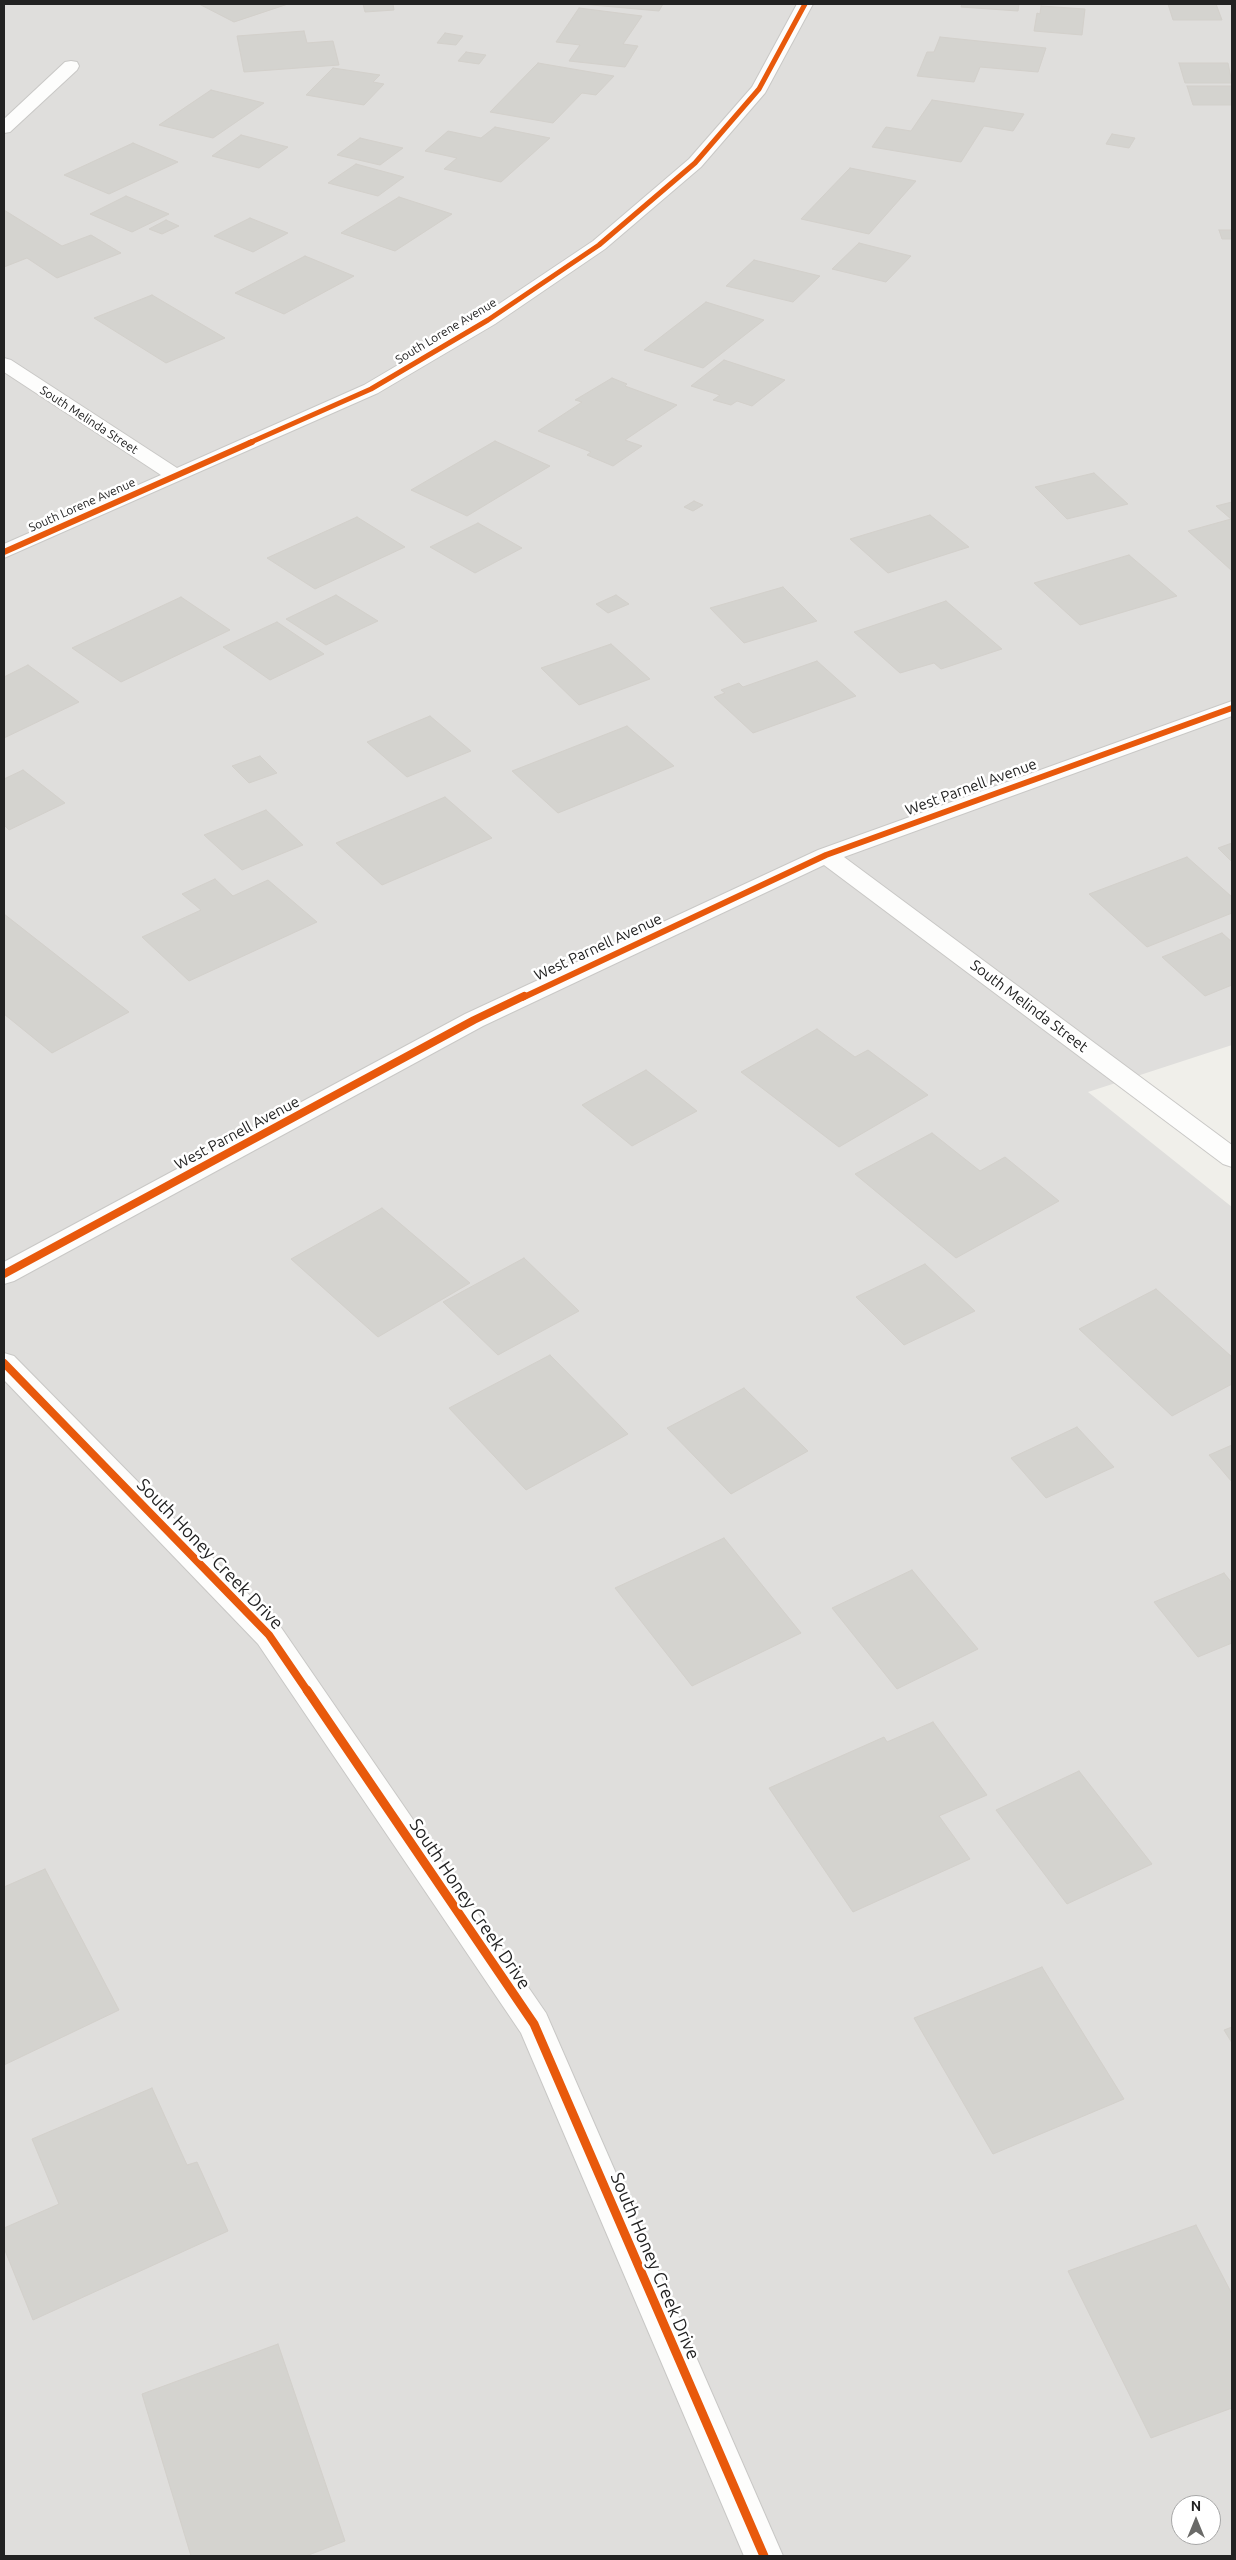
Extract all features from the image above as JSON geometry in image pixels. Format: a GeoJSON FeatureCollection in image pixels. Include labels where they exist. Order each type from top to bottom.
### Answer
{"type":"FeatureCollection","features":[{"type":"Feature","properties":{"kind":"street","name":"South Lorene Avenue"},"geometry":{"type":"LineString","coordinates":[[4,552],[371,389],[488,320],[599,245],[695,163],[759,89],[805,4]]}},
{"type":"Feature","properties":{"kind":"street"},"geometry":{"type":"LineString","coordinates":[[4,128],[71,66]]}},
{"type":"Feature","properties":{"kind":"street","name":"South Melinda Street"},"geometry":{"type":"LineString","coordinates":[[4,364],[175,475]]}},
{"type":"Feature","properties":{"kind":"street","name":"West Parnell Avenue"},"geometry":{"type":"LineString","coordinates":[[4,1274],[474,1020],[826,855],[1232,708]]}},
{"type":"Feature","properties":{"kind":"street","name":"South Melinda Street"},"geometry":{"type":"LineString","coordinates":[[826,855],[1232,1158]]}},
{"type":"Feature","properties":{"kind":"street","name":"South Honey Creek Drive"},"geometry":{"type":"LineString","coordinates":[[4,1363],[269,1635],[534,2024],[764,2556]]}},
{"type":"Feature","properties":{"kind":"shaded area"},"geometry":{"type":"Polygon","coordinates":[[[4,4],[1232,4],[1232,1045],[1088,1092],[1232,1207],[1232,2556],[4,2556],[4,4]]]}},
{"type":"Feature","properties":{"kind":"building"},"geometry":{"type":"Polygon","coordinates":[[[199,4],[288,4],[234,22],[199,4]]]}},
{"type":"Feature","properties":{"kind":"building"},"geometry":{"type":"Polygon","coordinates":[[[363,4],[393,4],[394,10],[365,12],[363,4]]]}},
{"type":"Feature","properties":{"kind":"building"},"geometry":{"type":"Polygon","coordinates":[[[581,4],[663,4],[659,11],[581,4]]]}},
{"type":"Feature","properties":{"kind":"building"},"geometry":{"type":"Polygon","coordinates":[[[962,4],[1019,4],[1018,11],[961,7],[962,4]]]}},
{"type":"Feature","properties":{"kind":"building"},"geometry":{"type":"Polygon","coordinates":[[[1168,4],[1216,4],[1222,20],[1173,20],[1168,4]]]}},
{"type":"Feature","properties":{"kind":"building"},"geometry":{"type":"Polygon","coordinates":[[[1041,6],[1085,9],[1082,35],[1034,31],[1037,13],[1040,14],[1041,6]]]}},
{"type":"Feature","properties":{"kind":"building"},"geometry":{"type":"Polygon","coordinates":[[[579,8],[642,16],[623,44],[638,46],[625,67],[569,61],[580,45],[556,42],[579,8]]]}},
{"type":"Feature","properties":{"kind":"building"},"geometry":{"type":"Polygon","coordinates":[[[304,31],[307,43],[333,41],[339,65],[244,72],[237,36],[304,31]]]}},
{"type":"Feature","properties":{"kind":"building"},"geometry":{"type":"Polygon","coordinates":[[[445,33],[463,36],[456,45],[437,43],[445,33]]]}},
{"type":"Feature","properties":{"kind":"building"},"geometry":{"type":"Polygon","coordinates":[[[940,37],[1046,48],[1038,72],[980,67],[974,82],[917,76],[927,52],[934,52],[940,37]]]}},
{"type":"Feature","properties":{"kind":"building"},"geometry":{"type":"Polygon","coordinates":[[[466,52],[486,55],[479,64],[458,61],[466,52]]]}},
{"type":"Feature","properties":{"kind":"building"},"geometry":{"type":"Polygon","coordinates":[[[538,63],[614,76],[596,95],[582,93],[553,123],[490,112],[538,63]]]}},
{"type":"Feature","properties":{"kind":"building"},"geometry":{"type":"Polygon","coordinates":[[[1179,63],[1228,63],[1232,83],[1185,83],[1179,63]]]}},
{"type":"Feature","properties":{"kind":"building"},"geometry":{"type":"Polygon","coordinates":[[[333,68],[380,75],[373,82],[384,84],[364,105],[306,95],[333,68]]]}},
{"type":"Feature","properties":{"kind":"building"},"geometry":{"type":"Polygon","coordinates":[[[1187,86],[1232,86],[1232,105],[1193,105],[1187,86]]]}},
{"type":"Feature","properties":{"kind":"building"},"geometry":{"type":"Polygon","coordinates":[[[211,90],[264,103],[213,138],[159,125],[211,90]]]}},
{"type":"Feature","properties":{"kind":"building"},"geometry":{"type":"Polygon","coordinates":[[[932,100],[1024,114],[1013,131],[984,126],[961,162],[872,147],[886,127],[911,131],[932,100]]]}},
{"type":"Feature","properties":{"kind":"building"},"geometry":{"type":"Polygon","coordinates":[[[495,127],[550,138],[501,182],[444,169],[457,158],[425,151],[448,131],[481,138],[495,127]]]}},
{"type":"Feature","properties":{"kind":"building"},"geometry":{"type":"Polygon","coordinates":[[[1112,134],[1135,138],[1129,148],[1106,144],[1112,134]]]}},
{"type":"Feature","properties":{"kind":"building"},"geometry":{"type":"Polygon","coordinates":[[[241,135],[288,147],[259,168],[212,156],[241,135]]]}},
{"type":"Feature","properties":{"kind":"building"},"geometry":{"type":"Polygon","coordinates":[[[360,138],[403,148],[380,165],[337,155],[360,138]]]}},
{"type":"Feature","properties":{"kind":"building"},"geometry":{"type":"Polygon","coordinates":[[[133,143],[178,162],[109,194],[64,175],[133,143]]]}},
{"type":"Feature","properties":{"kind":"building"},"geometry":{"type":"Polygon","coordinates":[[[356,164],[404,177],[378,196],[328,183],[356,164]]]}},
{"type":"Feature","properties":{"kind":"building"},"geometry":{"type":"Polygon","coordinates":[[[850,168],[916,181],[869,234],[801,219],[850,168]]]}},
{"type":"Feature","properties":{"kind":"building"},"geometry":{"type":"Polygon","coordinates":[[[126,196],[169,214],[132,232],[90,214],[126,196]]]}},
{"type":"Feature","properties":{"kind":"building"},"geometry":{"type":"Polygon","coordinates":[[[399,197],[452,214],[395,251],[341,233],[399,197]]]}},
{"type":"Feature","properties":{"kind":"building"},"geometry":{"type":"Polygon","coordinates":[[[4,210],[62,246],[91,235],[121,253],[57,278],[27,258],[4,267],[4,210]]]}},
{"type":"Feature","properties":{"kind":"building"},"geometry":{"type":"Polygon","coordinates":[[[250,218],[288,233],[253,252],[214,236],[250,218]]]}},
{"type":"Feature","properties":{"kind":"building"},"geometry":{"type":"Polygon","coordinates":[[[166,220],[179,226],[162,234],[149,229],[166,220]]]}},
{"type":"Feature","properties":{"kind":"building"},"geometry":{"type":"Polygon","coordinates":[[[1219,230],[1232,230],[1232,239],[1222,239],[1219,230]]]}},
{"type":"Feature","properties":{"kind":"building"},"geometry":{"type":"Polygon","coordinates":[[[859,243],[911,256],[886,282],[832,269],[859,243]]]}},
{"type":"Feature","properties":{"kind":"building"},"geometry":{"type":"Polygon","coordinates":[[[305,256],[354,276],[284,314],[235,293],[305,256]]]}},
{"type":"Feature","properties":{"kind":"building"},"geometry":{"type":"Polygon","coordinates":[[[754,260],[820,276],[793,302],[726,286],[754,260]]]}},
{"type":"Feature","properties":{"kind":"building"},"geometry":{"type":"Polygon","coordinates":[[[152,295],[225,338],[166,363],[94,318],[152,295]]]}},
{"type":"Feature","properties":{"kind":"building"},"geometry":{"type":"Polygon","coordinates":[[[706,302],[764,320],[703,368],[644,350],[706,302]]]}},
{"type":"Feature","properties":{"kind":"building"},"geometry":{"type":"Polygon","coordinates":[[[724,360],[785,380],[752,406],[737,401],[731,405],[713,400],[720,395],[691,386],[724,360]]]}},
{"type":"Feature","properties":{"kind":"building"},"geometry":{"type":"Polygon","coordinates":[[[612,378],[627,384],[625,386],[677,405],[625,440],[642,446],[613,466],[587,455],[591,452],[538,431],[582,402],[575,400],[612,378]]]}},
{"type":"Feature","properties":{"kind":"building"},"geometry":{"type":"Polygon","coordinates":[[[495,441],[550,466],[467,516],[411,490],[495,441]]]}},
{"type":"Feature","properties":{"kind":"building"},"geometry":{"type":"Polygon","coordinates":[[[1094,473],[1128,504],[1067,519],[1035,487],[1094,473]]]}},
{"type":"Feature","properties":{"kind":"building"},"geometry":{"type":"Polygon","coordinates":[[[694,501],[703,505],[693,511],[684,507],[694,501]]]}},
{"type":"Feature","properties":{"kind":"building"},"geometry":{"type":"Polygon","coordinates":[[[1232,502],[1231,570],[1188,531],[1231,519],[1216,506],[1232,502]]]}},
{"type":"Feature","properties":{"kind":"building"},"geometry":{"type":"Polygon","coordinates":[[[930,515],[969,547],[888,573],[850,539],[930,515]]]}},
{"type":"Feature","properties":{"kind":"building"},"geometry":{"type":"Polygon","coordinates":[[[357,517],[405,547],[315,589],[267,558],[357,517]]]}},
{"type":"Feature","properties":{"kind":"building"},"geometry":{"type":"Polygon","coordinates":[[[478,523],[522,548],[475,573],[430,547],[478,523]]]}},
{"type":"Feature","properties":{"kind":"building"},"geometry":{"type":"Polygon","coordinates":[[[1129,555],[1177,596],[1080,625],[1034,583],[1129,555]]]}},
{"type":"Feature","properties":{"kind":"building"},"geometry":{"type":"Polygon","coordinates":[[[783,587],[817,621],[744,643],[710,608],[783,587]]]}},
{"type":"Feature","properties":{"kind":"building"},"geometry":{"type":"Polygon","coordinates":[[[336,595],[378,621],[326,645],[286,619],[336,595]]]}},
{"type":"Feature","properties":{"kind":"building"},"geometry":{"type":"Polygon","coordinates":[[[616,595],[629,604],[608,613],[596,604],[616,595]]]}},
{"type":"Feature","properties":{"kind":"building"},"geometry":{"type":"Polygon","coordinates":[[[181,597],[230,630],[121,682],[72,648],[181,597]]]}},
{"type":"Feature","properties":{"kind":"building"},"geometry":{"type":"Polygon","coordinates":[[[946,601],[1002,649],[941,669],[934,663],[900,673],[854,632],[946,601]]]}},
{"type":"Feature","properties":{"kind":"building"},"geometry":{"type":"Polygon","coordinates":[[[277,622],[324,654],[270,680],[223,647],[277,622]]]}},
{"type":"Feature","properties":{"kind":"building"},"geometry":{"type":"Polygon","coordinates":[[[611,644],[650,679],[579,705],[541,668],[611,644]]]}},
{"type":"Feature","properties":{"kind":"building"},"geometry":{"type":"Polygon","coordinates":[[[817,661],[856,696],[753,733],[714,697],[725,693],[721,690],[739,683],[743,687],[817,661]]]}},
{"type":"Feature","properties":{"kind":"building"},"geometry":{"type":"Polygon","coordinates":[[[28,665],[79,702],[4,738],[4,677],[28,665]]]}},
{"type":"Feature","properties":{"kind":"building"},"geometry":{"type":"Polygon","coordinates":[[[430,716],[471,751],[407,777],[367,742],[430,716]]]}},
{"type":"Feature","properties":{"kind":"building"},"geometry":{"type":"Polygon","coordinates":[[[627,726],[674,766],[558,813],[512,771],[627,726]]]}},
{"type":"Feature","properties":{"kind":"building"},"geometry":{"type":"Polygon","coordinates":[[[260,756],[277,773],[249,783],[232,766],[260,756]]]}},
{"type":"Feature","properties":{"kind":"building"},"geometry":{"type":"Polygon","coordinates":[[[23,770],[65,803],[9,830],[4,825],[4,779],[23,770]]]}},
{"type":"Feature","properties":{"kind":"building"},"geometry":{"type":"Polygon","coordinates":[[[445,797],[492,838],[382,885],[336,843],[445,797]]]}},
{"type":"Feature","properties":{"kind":"building"},"geometry":{"type":"Polygon","coordinates":[[[266,810],[303,845],[242,870],[204,835],[266,810]]]}},
{"type":"Feature","properties":{"kind":"building"},"geometry":{"type":"Polygon","coordinates":[[[1232,843],[1232,862],[1218,848],[1232,843]]]}},
{"type":"Feature","properties":{"kind":"building"},"geometry":{"type":"Polygon","coordinates":[[[1187,857],[1232,897],[1232,913],[1147,947],[1089,894],[1187,857]]]}},
{"type":"Feature","properties":{"kind":"building"},"geometry":{"type":"Polygon","coordinates":[[[215,879],[233,896],[268,880],[317,922],[189,981],[142,937],[201,910],[182,894],[215,879]]]}},
{"type":"Feature","properties":{"kind":"building"},"geometry":{"type":"Polygon","coordinates":[[[4,914],[129,1012],[52,1053],[4,1014],[4,914]]]}},
{"type":"Feature","properties":{"kind":"building"},"geometry":{"type":"Polygon","coordinates":[[[1222,933],[1232,942],[1232,985],[1205,996],[1162,957],[1222,933]]]}},
{"type":"Feature","properties":{"kind":"building"},"geometry":{"type":"Polygon","coordinates":[[[817,1029],[855,1057],[868,1050],[928,1095],[839,1147],[741,1072],[817,1029]]]}},
{"type":"Feature","properties":{"kind":"building"},"geometry":{"type":"Polygon","coordinates":[[[646,1070],[697,1111],[632,1146],[582,1105],[646,1070]]]}},
{"type":"Feature","properties":{"kind":"building"},"geometry":{"type":"Polygon","coordinates":[[[932,1133],[980,1171],[1005,1157],[1059,1201],[956,1258],[855,1174],[932,1133]]]}},
{"type":"Feature","properties":{"kind":"building"},"geometry":{"type":"Polygon","coordinates":[[[382,1208],[470,1283],[378,1337],[291,1259],[382,1208]]]}},
{"type":"Feature","properties":{"kind":"building"},"geometry":{"type":"Polygon","coordinates":[[[524,1258],[579,1311],[498,1355],[443,1302],[524,1258]]]}},
{"type":"Feature","properties":{"kind":"building"},"geometry":{"type":"Polygon","coordinates":[[[925,1264],[975,1311],[904,1345],[856,1297],[925,1264]]]}},
{"type":"Feature","properties":{"kind":"building"},"geometry":{"type":"Polygon","coordinates":[[[1156,1289],[1232,1357],[1232,1384],[1172,1416],[1079,1329],[1156,1289]]]}},
{"type":"Feature","properties":{"kind":"building"},"geometry":{"type":"Polygon","coordinates":[[[550,1355],[628,1434],[526,1490],[449,1408],[550,1355]]]}},
{"type":"Feature","properties":{"kind":"building"},"geometry":{"type":"Polygon","coordinates":[[[744,1388],[808,1451],[731,1494],[667,1428],[744,1388]]]}},
{"type":"Feature","properties":{"kind":"building"},"geometry":{"type":"Polygon","coordinates":[[[1077,1427],[1114,1467],[1046,1498],[1011,1458],[1077,1427]]]}},
{"type":"Feature","properties":{"kind":"building"},"geometry":{"type":"Polygon","coordinates":[[[1232,1445],[1232,1482],[1209,1455],[1232,1445]]]}},
{"type":"Feature","properties":{"kind":"building"},"geometry":{"type":"Polygon","coordinates":[[[724,1538],[801,1633],[692,1686],[615,1588],[724,1538]]]}},
{"type":"Feature","properties":{"kind":"building"},"geometry":{"type":"Polygon","coordinates":[[[912,1570],[978,1649],[897,1689],[832,1608],[912,1570]]]}},
{"type":"Feature","properties":{"kind":"building"},"geometry":{"type":"Polygon","coordinates":[[[1224,1573],[1232,1583],[1232,1643],[1198,1657],[1154,1602],[1224,1573]]]}},
{"type":"Feature","properties":{"kind":"building"},"geometry":{"type":"Polygon","coordinates":[[[933,1722],[987,1795],[939,1816],[970,1859],[853,1912],[769,1788],[884,1737],[887,1742],[933,1722]]]}},
{"type":"Feature","properties":{"kind":"building"},"geometry":{"type":"Polygon","coordinates":[[[1079,1771],[1152,1864],[1067,1904],[996,1810],[1079,1771]]]}},
{"type":"Feature","properties":{"kind":"building"},"geometry":{"type":"Polygon","coordinates":[[[45,1869],[119,2010],[4,2065],[4,1887],[45,1869]]]}},
{"type":"Feature","properties":{"kind":"building"},"geometry":{"type":"Polygon","coordinates":[[[1042,1967],[1124,2099],[993,2154],[914,2018],[1042,1967]]]}},
{"type":"Feature","properties":{"kind":"building"},"geometry":{"type":"Polygon","coordinates":[[[1232,2027],[1232,2043],[1224,2030],[1232,2027]]]}},
{"type":"Feature","properties":{"kind":"building"},"geometry":{"type":"Polygon","coordinates":[[[152,2088],[187,2165],[197,2162],[228,2231],[33,2320],[4,2248],[4,2228],[59,2204],[32,2139],[152,2088]]]}},
{"type":"Feature","properties":{"kind":"building"},"geometry":{"type":"Polygon","coordinates":[[[1196,2225],[1232,2294],[1232,2408],[1151,2438],[1068,2271],[1196,2225]]]}},
{"type":"Feature","properties":{"kind":"building"},"geometry":{"type":"Polygon","coordinates":[[[278,2344],[345,2541],[306,2556],[191,2556],[142,2394],[278,2344]]]}},
{"type":"Feature","properties":{"kind":"cycle path"},"geometry":{"type":"LineString","coordinates":[[4,552],[371,389],[488,320],[599,245],[695,163],[759,89],[805,4]]}},
{"type":"Feature","properties":{"kind":"cycle path"},"geometry":{"type":"LineString","coordinates":[[4,1274],[474,1020],[826,855],[1232,708]]}},
{"type":"Feature","properties":{"kind":"cycle path"},"geometry":{"type":"LineString","coordinates":[[4,1363],[269,1635],[534,2024],[764,2556]]}}]}
